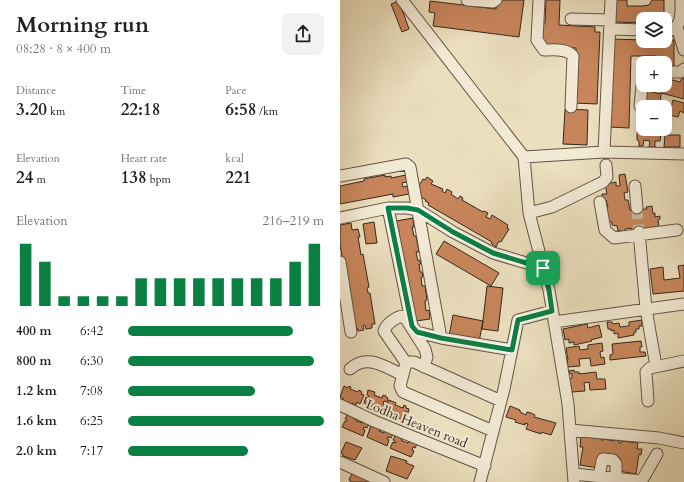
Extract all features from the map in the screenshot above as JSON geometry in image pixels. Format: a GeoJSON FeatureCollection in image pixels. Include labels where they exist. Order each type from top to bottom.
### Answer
{"type":"FeatureCollection","features":[{"type":"Feature","properties":{"kind":"street"},"geometry":{"type":"LineString","coordinates":[[402,0],[524,157],[529,213],[549,290],[568,404],[570,430],[577,476],[641,481],[657,454]]}},
{"type":"Feature","properties":{"kind":"street"},"geometry":{"type":"LineString","coordinates":[[468,0],[493,2],[496,0]]}},
{"type":"Feature","properties":{"kind":"street"},"geometry":{"type":"LineString","coordinates":[[539,0],[538,44],[544,50],[566,51],[572,53],[573,56],[571,107]]}},
{"type":"Feature","properties":{"kind":"street"},"geometry":{"type":"LineString","coordinates":[[604,152],[611,0]]}},
{"type":"Feature","properties":{"kind":"street"},"geometry":{"type":"LineString","coordinates":[[672,29],[677,27],[682,18],[681,0]]}},
{"type":"Feature","properties":{"kind":"street"},"geometry":{"type":"LineString","coordinates":[[572,19],[636,29]]}},
{"type":"Feature","properties":{"kind":"street"},"geometry":{"type":"LineString","coordinates":[[677,27],[684,50]]}},
{"type":"Feature","properties":{"kind":"street"},"geometry":{"type":"LineString","coordinates":[[672,72],[681,72],[684,69]]}},
{"type":"Feature","properties":{"kind":"street"},"geometry":{"type":"LineString","coordinates":[[524,157],[604,152],[684,154]]}},
{"type":"Feature","properties":{"kind":"street"},"geometry":{"type":"LineString","coordinates":[[340,176],[406,164],[410,167],[441,338]]}},
{"type":"Feature","properties":{"kind":"street"},"geometry":{"type":"LineString","coordinates":[[529,213],[552,207],[603,182],[607,177],[606,165]]}},
{"type":"Feature","properties":{"kind":"street"},"geometry":{"type":"LineString","coordinates":[[635,186],[637,208]]}},
{"type":"Feature","properties":{"kind":"street"},"geometry":{"type":"LineString","coordinates":[[600,202],[605,230],[614,238],[639,233],[677,230]]}},
{"type":"Feature","properties":{"kind":"street"},"geometry":{"type":"LineString","coordinates":[[340,218],[388,208],[407,208],[418,210],[453,232],[493,253],[543,268]]}},
{"type":"Feature","properties":{"kind":"street"},"geometry":{"type":"LineString","coordinates":[[388,208],[412,326],[417,332],[441,338],[512,350]]}},
{"type":"Feature","properties":{"kind":"street"},"geometry":{"type":"LineString","coordinates":[[639,233],[646,309],[656,366]]}},
{"type":"Feature","properties":{"kind":"street"},"geometry":{"type":"LineString","coordinates":[[340,262],[351,332]]}},
{"type":"Feature","properties":{"kind":"street"},"geometry":{"type":"LineString","coordinates":[[480,482],[501,401],[518,320],[646,309],[684,304]]}},
{"type":"Feature","properties":{"kind":"street"},"geometry":{"type":"LineString","coordinates":[[424,367],[427,357],[425,349],[404,316],[399,316],[385,328],[384,331],[406,363],[400,386],[403,392],[493,431]]}},
{"type":"Feature","properties":{"kind":"street"},"geometry":{"type":"LineString","coordinates":[[350,369],[354,365],[372,361],[403,375]]}},
{"type":"Feature","properties":{"kind":"street"},"geometry":{"type":"LineString","coordinates":[[648,401],[646,372],[650,368],[656,366],[684,361]]}},
{"type":"Feature","properties":{"kind":"street"},"geometry":{"type":"LineString","coordinates":[[406,363],[414,362],[501,401]]}},
{"type":"Feature","properties":{"kind":"street","name":"Lodha Heaven road"},"geometry":{"type":"LineString","coordinates":[[340,405],[374,421],[484,466]]}},
{"type":"Feature","properties":{"kind":"street"},"geometry":{"type":"LineString","coordinates":[[570,430],[683,439]]}},
{"type":"Feature","properties":{"kind":"street"},"geometry":{"type":"LineString","coordinates":[[340,462],[384,482]]}},
{"type":"Feature","properties":{"kind":"building"},"geometry":{"type":"Polygon","coordinates":[[[497,0],[524,0],[519,37],[433,26],[435,13],[429,12],[430,1],[496,9],[497,0]]]}},
{"type":"Feature","properties":{"kind":"building"},"geometry":{"type":"Polygon","coordinates":[[[546,0],[560,0],[559,25],[595,27],[595,32],[600,32],[597,104],[574,103],[576,48],[542,46],[540,23],[545,23],[546,0]]]}},
{"type":"Feature","properties":{"kind":"building"},"geometry":{"type":"Polygon","coordinates":[[[615,0],[627,0],[627,6],[643,6],[649,5],[652,0],[664,0],[664,12],[636,12],[636,23],[615,22],[615,0]]]}},
{"type":"Feature","properties":{"kind":"building"},"geometry":{"type":"Polygon","coordinates":[[[399,1],[409,29],[402,32],[391,4],[399,1]]]}},
{"type":"Feature","properties":{"kind":"building"},"geometry":{"type":"Polygon","coordinates":[[[612,39],[636,40],[636,48],[672,48],[672,40],[674,40],[674,67],[672,67],[672,56],[631,56],[629,128],[610,127],[612,39]]]}},
{"type":"Feature","properties":{"kind":"building"},"geometry":{"type":"Polygon","coordinates":[[[682,78],[684,79],[684,99],[661,93],[672,92],[672,80],[680,82],[682,78]]]}},
{"type":"Feature","properties":{"kind":"building"},"geometry":{"type":"Polygon","coordinates":[[[644,92],[661,94],[660,100],[642,100],[644,92]]]}},
{"type":"Feature","properties":{"kind":"building"},"geometry":{"type":"Polygon","coordinates":[[[673,100],[684,103],[684,113],[680,111],[678,117],[672,116],[673,100]]]}},
{"type":"Feature","properties":{"kind":"building"},"geometry":{"type":"Polygon","coordinates":[[[565,109],[588,110],[587,145],[563,144],[565,109]]]}},
{"type":"Feature","properties":{"kind":"building"},"geometry":{"type":"Polygon","coordinates":[[[680,135],[680,147],[664,147],[665,136],[680,135]]]}},
{"type":"Feature","properties":{"kind":"building"},"geometry":{"type":"Polygon","coordinates":[[[637,136],[661,136],[660,141],[655,141],[655,147],[649,147],[650,141],[644,140],[643,146],[639,146],[639,141],[637,140],[637,136]]]}},
{"type":"Feature","properties":{"kind":"building"},"geometry":{"type":"Polygon","coordinates":[[[625,174],[628,192],[624,193],[625,200],[628,200],[630,210],[647,209],[646,207],[652,206],[655,217],[660,216],[660,219],[658,220],[659,228],[654,229],[654,227],[636,230],[632,233],[631,228],[625,229],[626,234],[621,235],[617,226],[612,225],[612,222],[607,222],[604,208],[608,207],[606,200],[603,200],[602,194],[607,194],[605,184],[616,182],[616,186],[620,186],[619,175],[625,174]]]}},
{"type":"Feature","properties":{"kind":"building"},"geometry":{"type":"Polygon","coordinates":[[[385,175],[385,177],[391,176],[391,178],[406,175],[407,182],[402,183],[403,187],[407,186],[409,194],[393,197],[393,194],[340,204],[340,186],[385,175]]]}},
{"type":"Feature","properties":{"kind":"building"},"geometry":{"type":"Polygon","coordinates":[[[427,177],[433,181],[431,184],[443,189],[442,191],[445,193],[447,189],[458,199],[460,196],[463,198],[462,200],[483,212],[488,213],[486,217],[490,219],[492,215],[508,225],[507,228],[509,229],[501,242],[499,241],[496,247],[491,243],[492,242],[428,205],[429,203],[425,201],[426,200],[417,195],[415,192],[423,179],[425,180],[427,177]]]}},
{"type":"Feature","properties":{"kind":"building"},"geometry":{"type":"Polygon","coordinates":[[[413,218],[414,227],[412,227],[414,236],[416,236],[419,252],[416,252],[418,261],[420,260],[421,264],[419,264],[420,272],[422,272],[423,277],[421,277],[422,286],[425,286],[427,300],[425,301],[426,311],[429,310],[430,319],[416,321],[396,221],[413,218]]]}},
{"type":"Feature","properties":{"kind":"building"},"geometry":{"type":"Polygon","coordinates":[[[374,222],[377,243],[366,244],[363,224],[374,222]]]}},
{"type":"Feature","properties":{"kind":"building"},"geometry":{"type":"Polygon","coordinates":[[[351,223],[352,230],[358,229],[360,237],[358,237],[361,255],[363,254],[369,287],[367,288],[368,293],[370,293],[375,324],[372,324],[372,328],[366,329],[365,325],[363,326],[364,330],[358,331],[357,328],[355,329],[340,245],[340,225],[351,223]]]}},
{"type":"Feature","properties":{"kind":"building"},"geometry":{"type":"Polygon","coordinates":[[[444,241],[499,273],[491,286],[436,254],[444,241]]]}},
{"type":"Feature","properties":{"kind":"building"},"geometry":{"type":"Polygon","coordinates":[[[684,265],[684,291],[653,294],[650,269],[663,267],[664,280],[680,278],[678,266],[684,265]]]}},
{"type":"Feature","properties":{"kind":"building"},"geometry":{"type":"Polygon","coordinates":[[[487,286],[503,288],[498,331],[482,329],[487,286]]]}},
{"type":"Feature","properties":{"kind":"building"},"geometry":{"type":"Polygon","coordinates":[[[453,315],[483,321],[479,342],[449,336],[453,315]]]}},
{"type":"Feature","properties":{"kind":"building"},"geometry":{"type":"Polygon","coordinates":[[[642,320],[642,326],[639,326],[639,329],[636,329],[634,335],[618,338],[618,333],[614,334],[614,330],[611,331],[611,329],[608,329],[607,322],[612,322],[613,324],[619,323],[620,327],[629,326],[629,322],[642,320]]]}},
{"type":"Feature","properties":{"kind":"building"},"geometry":{"type":"Polygon","coordinates":[[[587,324],[588,328],[599,325],[602,337],[574,345],[574,342],[569,343],[569,339],[565,340],[563,329],[587,324]]]}},
{"type":"Feature","properties":{"kind":"building"},"geometry":{"type":"Polygon","coordinates":[[[641,341],[642,347],[640,347],[640,352],[645,352],[646,356],[610,360],[610,355],[613,354],[612,344],[641,341]]]}},
{"type":"Feature","properties":{"kind":"building"},"geometry":{"type":"Polygon","coordinates":[[[602,343],[603,351],[600,352],[601,358],[604,357],[605,364],[591,366],[590,358],[579,359],[580,366],[568,367],[566,348],[579,346],[580,350],[588,349],[588,345],[602,343]]]}},
{"type":"Feature","properties":{"kind":"building"},"geometry":{"type":"Polygon","coordinates":[[[574,370],[574,372],[579,372],[579,374],[596,372],[597,379],[605,379],[606,389],[590,390],[589,382],[584,383],[585,391],[572,392],[571,385],[567,379],[572,378],[572,374],[570,374],[569,371],[574,370]]]}},
{"type":"Feature","properties":{"kind":"building"},"geometry":{"type":"Polygon","coordinates":[[[344,386],[348,388],[349,386],[351,387],[350,389],[358,392],[359,390],[362,392],[361,394],[364,395],[360,404],[357,402],[356,405],[352,403],[352,405],[340,397],[344,386]]]}},
{"type":"Feature","properties":{"kind":"building"},"geometry":{"type":"Polygon","coordinates":[[[368,390],[375,392],[374,395],[382,398],[383,395],[388,398],[387,402],[384,401],[383,404],[386,405],[385,409],[381,408],[380,410],[364,403],[366,397],[368,398],[369,396],[367,395],[368,390]]]}},
{"type":"Feature","properties":{"kind":"building"},"geometry":{"type":"Polygon","coordinates":[[[389,400],[396,403],[395,405],[403,408],[404,405],[409,409],[408,413],[405,411],[405,420],[392,417],[387,414],[387,407],[389,408],[390,405],[387,405],[389,400]]]}},
{"type":"Feature","properties":{"kind":"building"},"geometry":{"type":"Polygon","coordinates":[[[510,406],[520,410],[520,412],[526,415],[527,412],[531,413],[535,415],[534,417],[556,423],[551,435],[541,432],[541,434],[526,429],[528,424],[525,423],[525,425],[515,422],[516,420],[506,417],[510,406]]]}},
{"type":"Feature","properties":{"kind":"building"},"geometry":{"type":"Polygon","coordinates":[[[347,415],[353,417],[357,420],[356,421],[363,423],[363,421],[369,424],[367,428],[364,427],[363,429],[365,430],[363,436],[342,427],[347,420],[345,419],[347,415]]]}},
{"type":"Feature","properties":{"kind":"building"},"geometry":{"type":"Polygon","coordinates":[[[371,425],[380,429],[379,431],[384,433],[385,430],[393,434],[391,438],[388,437],[387,439],[389,440],[387,446],[367,437],[371,425]]]}},
{"type":"Feature","properties":{"kind":"building"},"geometry":{"type":"Polygon","coordinates":[[[581,435],[601,438],[601,440],[619,441],[619,443],[622,441],[638,443],[637,449],[642,449],[641,455],[639,454],[636,474],[618,471],[620,458],[600,456],[598,468],[580,465],[583,447],[580,447],[581,435]]]}},
{"type":"Feature","properties":{"kind":"building"},"geometry":{"type":"Polygon","coordinates":[[[395,436],[402,438],[401,440],[405,442],[408,443],[409,441],[417,444],[415,448],[413,447],[412,450],[414,451],[411,457],[390,448],[393,442],[396,442],[393,440],[395,436]]]}},
{"type":"Feature","properties":{"kind":"building"},"geometry":{"type":"Polygon","coordinates":[[[346,442],[362,448],[355,460],[343,456],[341,453],[346,442]]]}},
{"type":"Feature","properties":{"kind":"building"},"geometry":{"type":"Polygon","coordinates":[[[391,456],[407,461],[406,463],[414,466],[407,479],[386,471],[391,456]]]}},
{"type":"Feature","properties":{"kind":"building"},"geometry":{"type":"Polygon","coordinates":[[[353,471],[376,482],[351,482],[349,480],[353,471]]]}},
{"type":"Feature","properties":{"kind":"tunnel"},"geometry":{"type":"LineString","coordinates":[[637,208],[639,232]]}},
{"type":"Feature","properties":{"kind":"route"},"geometry":{"type":"LineString","coordinates":[[388,208],[407,208],[418,210],[453,232],[493,253],[543,268],[549,290],[552,311],[518,320],[512,350],[441,338],[417,332],[412,326],[388,208]]}}]}
